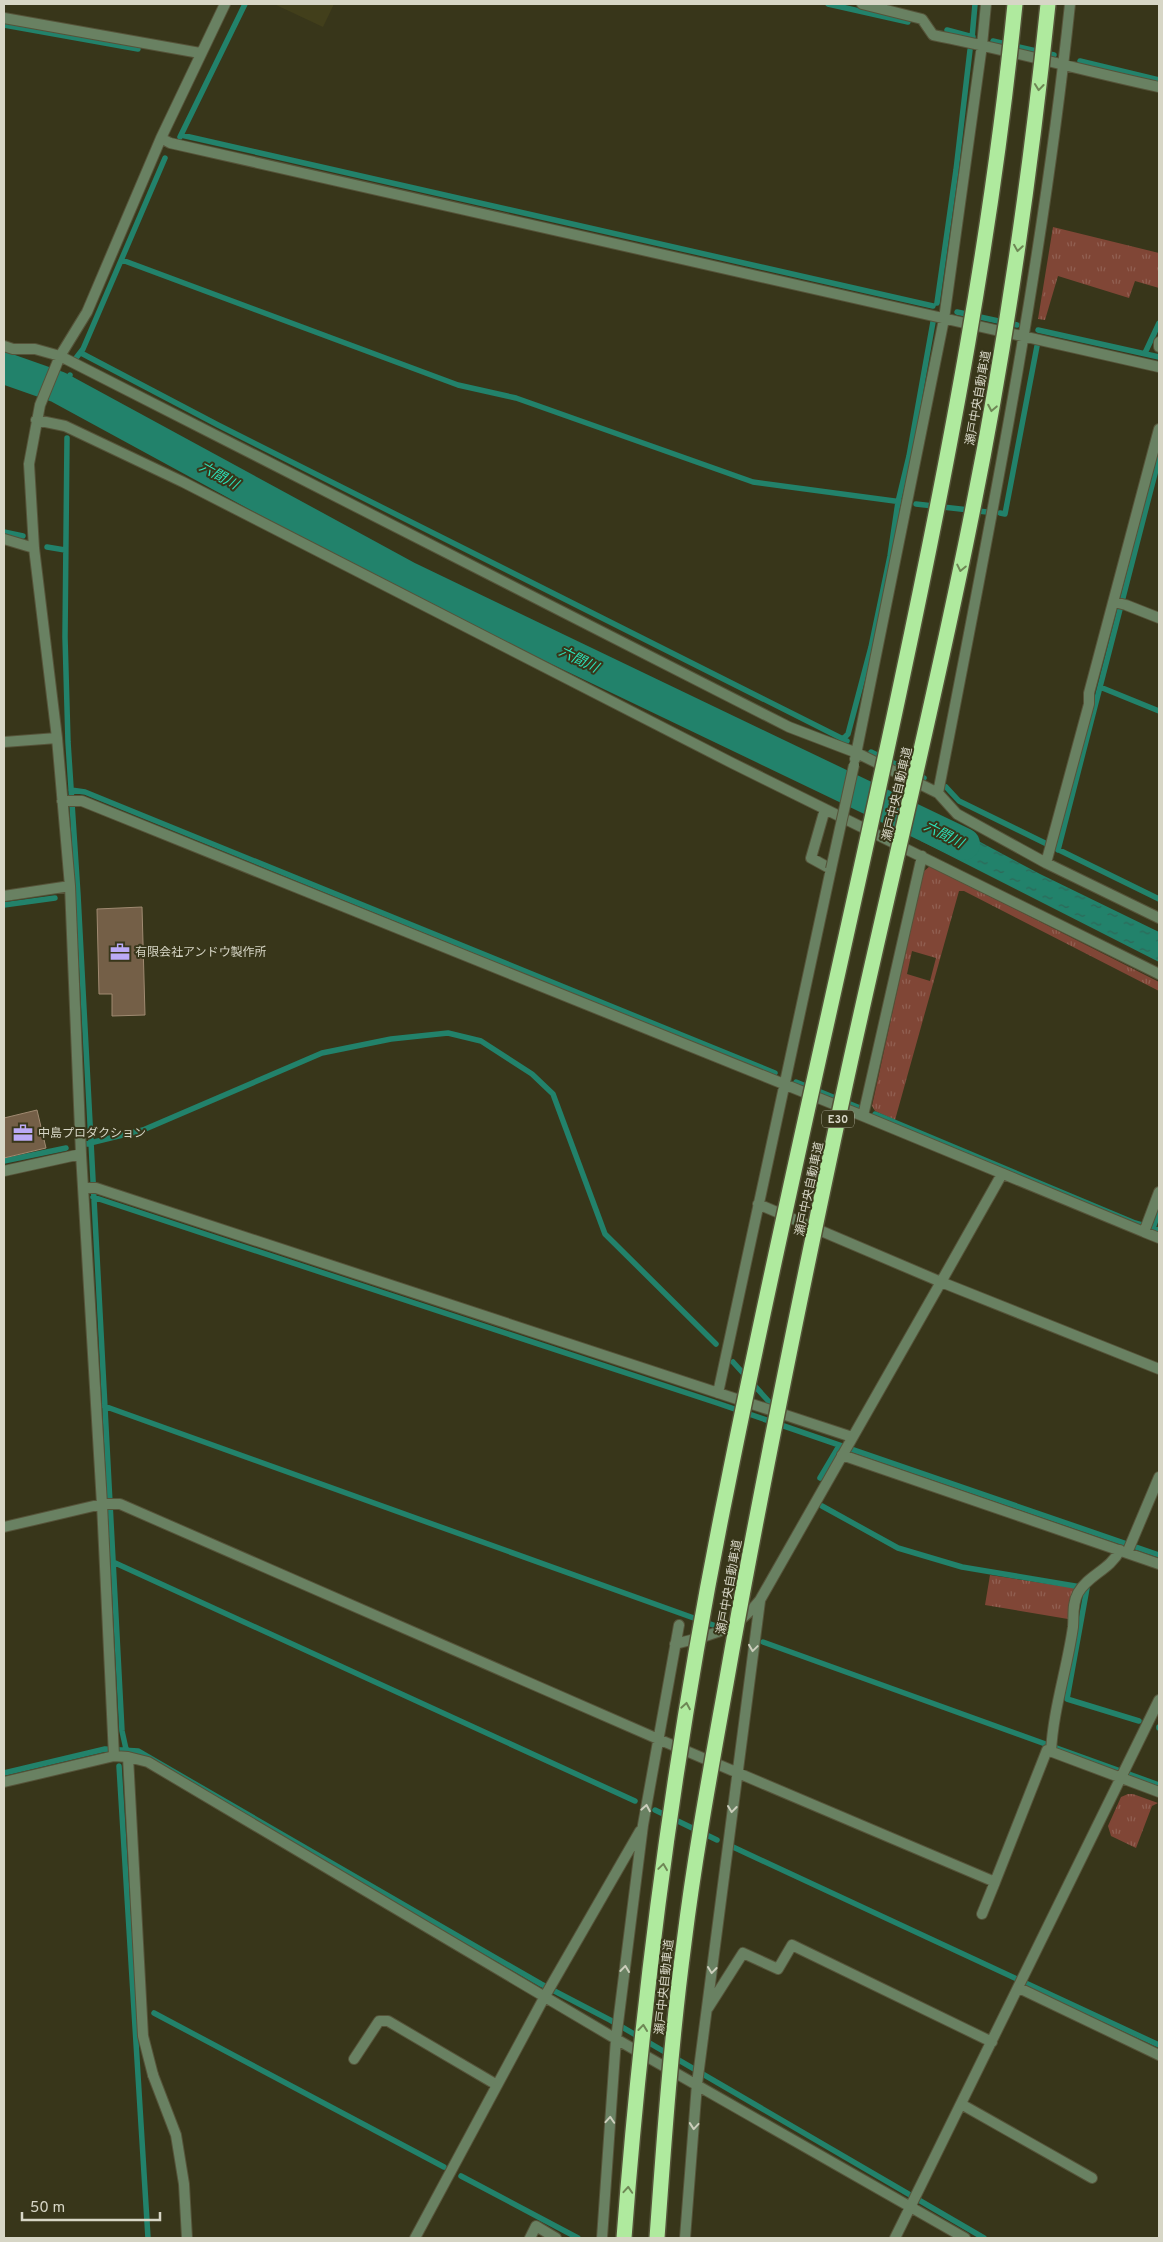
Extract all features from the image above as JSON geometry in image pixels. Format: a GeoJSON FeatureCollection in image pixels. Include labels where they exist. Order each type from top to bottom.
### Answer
{"type":"FeatureCollection","features":[{"type":"Feature","properties":{"kind":"highway","name":"瀬戸中央自動車道"},"geometry":{"type":"LineString","coordinates":[[624,2238],[634,2116],[653,1933],[682,1727],[726,1493],[941,496],[987,236],[1006,98],[1015,4]]}},
{"type":"Feature","properties":{"kind":"highway","name":"瀬戸中央自動車道"},"geometry":{"type":"LineString","coordinates":[[657,2238],[665,2120],[684,1940],[717,1737],[761,1495],[837,1126],[913,793],[970,521],[996,384],[1018,243],[1038,102],[1048,4]]}},
{"type":"Feature","properties":{"kind":"street"},"geometry":{"type":"LineString","coordinates":[[114,1750],[108,1504],[90,1188],[81,1154],[70,886],[69,801],[57,738],[34,548],[29,464],[40,405],[59,360],[87,312],[161,138],[225,4]]}},
{"type":"Feature","properties":{"kind":"street"},"geometry":{"type":"LineString","coordinates":[[862,4],[922,18],[933,35],[1159,88]]}},
{"type":"Feature","properties":{"kind":"street"},"geometry":{"type":"LineString","coordinates":[[718,1393],[857,753],[944,319],[986,4]]}},
{"type":"Feature","properties":{"kind":"street"},"geometry":{"type":"LineString","coordinates":[[938,793],[992,519],[1024,337],[1063,66],[1070,4]]}},
{"type":"Feature","properties":{"kind":"street"},"geometry":{"type":"LineString","coordinates":[[4,18],[200,53]]}},
{"type":"Feature","properties":{"kind":"street"},"geometry":{"type":"LineString","coordinates":[[161,138],[180,145],[1159,367]]}},
{"type":"Feature","properties":{"kind":"street"},"geometry":{"type":"LineString","coordinates":[[4,346],[13,349],[35,349],[59,360],[789,727],[857,753],[938,793],[957,814],[1048,857],[1159,918]]}},
{"type":"Feature","properties":{"kind":"street"},"geometry":{"type":"LineString","coordinates":[[36,420],[65,426],[183,482],[732,763],[1159,974]]}},
{"type":"Feature","properties":{"kind":"street"},"geometry":{"type":"LineString","coordinates":[[1048,857],[1120,603],[1159,429]]}},
{"type":"Feature","properties":{"kind":"street"},"geometry":{"type":"LineString","coordinates":[[4,539],[34,548]]}},
{"type":"Feature","properties":{"kind":"street"},"geometry":{"type":"LineString","coordinates":[[1120,603],[1159,618]]}},
{"type":"Feature","properties":{"kind":"street"},"geometry":{"type":"LineString","coordinates":[[4,742],[57,738]]}},
{"type":"Feature","properties":{"kind":"street"},"geometry":{"type":"LineString","coordinates":[[69,801],[784,1084],[1002,1174],[1146,1228],[1159,1238]]}},
{"type":"Feature","properties":{"kind":"street"},"geometry":{"type":"LineString","coordinates":[[825,809],[811,858],[831,869]]}},
{"type":"Feature","properties":{"kind":"street"},"geometry":{"type":"LineString","coordinates":[[863,1116],[922,856]]}},
{"type":"Feature","properties":{"kind":"street"},"geometry":{"type":"LineString","coordinates":[[4,896],[70,886]]}},
{"type":"Feature","properties":{"kind":"street"},"geometry":{"type":"LineString","coordinates":[[4,1171],[81,1154]]}},
{"type":"Feature","properties":{"kind":"street"},"geometry":{"type":"LineString","coordinates":[[675,1644],[716,1634],[747,1616],[760,1600],[1002,1174]]}},
{"type":"Feature","properties":{"kind":"street"},"geometry":{"type":"LineString","coordinates":[[90,1188],[718,1393],[847,1447],[1127,1548],[1159,1564]]}},
{"type":"Feature","properties":{"kind":"street"},"geometry":{"type":"LineString","coordinates":[[1146,1228],[1159,1192]]}},
{"type":"Feature","properties":{"kind":"street"},"geometry":{"type":"LineString","coordinates":[[758,1204],[941,1282],[1159,1369]]}},
{"type":"Feature","properties":{"kind":"street"},"geometry":{"type":"LineString","coordinates":[[982,1914],[1047,1750],[1051,1747],[1073,1626],[1074,1603],[1083,1585],[1106,1568],[1127,1548],[1159,1477]]}},
{"type":"Feature","properties":{"kind":"street"},"geometry":{"type":"LineString","coordinates":[[4,1527],[108,1504],[120,1504],[658,1739],[995,1882]]}},
{"type":"Feature","properties":{"kind":"street"},"geometry":{"type":"LineString","coordinates":[[685,2238],[706,2010],[760,1600]]}},
{"type":"Feature","properties":{"kind":"street"},"geometry":{"type":"LineString","coordinates":[[602,2238],[617,2034],[643,1826],[679,1625]]}},
{"type":"Feature","properties":{"kind":"street"},"geometry":{"type":"LineString","coordinates":[[895,2238],[1159,1700]]}},
{"type":"Feature","properties":{"kind":"street"},"geometry":{"type":"LineString","coordinates":[[1051,1747],[1123,1774],[1159,1792]]}},
{"type":"Feature","properties":{"kind":"street"},"geometry":{"type":"LineString","coordinates":[[4,1782],[114,1750],[128,1757],[148,1762],[548,1991],[698,2081],[914,2200],[965,2238]]}},
{"type":"Feature","properties":{"kind":"street"},"geometry":{"type":"LineString","coordinates":[[128,1757],[143,2036],[153,2075],[176,2135],[184,2184],[187,2238]]}},
{"type":"Feature","properties":{"kind":"street"},"geometry":{"type":"LineString","coordinates":[[415,2238],[548,1991],[643,1826]]}},
{"type":"Feature","properties":{"kind":"street"},"geometry":{"type":"LineString","coordinates":[[706,2010],[743,1953],[778,1970],[792,1946],[992,2042]]}},
{"type":"Feature","properties":{"kind":"street"},"geometry":{"type":"LineString","coordinates":[[1021,1983],[1159,2055]]}},
{"type":"Feature","properties":{"kind":"street"},"geometry":{"type":"LineString","coordinates":[[354,2059],[379,2021],[388,2021],[497,2085]]}},
{"type":"Feature","properties":{"kind":"street"},"geometry":{"type":"LineString","coordinates":[[961,2104],[1092,2178]]}},
{"type":"Feature","properties":{"kind":"street"},"geometry":{"type":"LineString","coordinates":[[530,2238],[536,2226],[556,2238]]}},
{"type":"Feature","properties":{"kind":"shaded area"},"geometry":{"type":"Polygon","coordinates":[[[274,4],[334,4],[323,27],[274,4]]]}},
{"type":"Feature","properties":{"kind":"green space"},"geometry":{"type":"Polygon","coordinates":[[[1053,227],[1159,253],[1159,288],[1135,281],[1129,298],[1058,276],[1045,320],[1038,319],[1053,227]]]}},
{"type":"Feature","properties":{"kind":"green space"},"geometry":{"type":"Polygon","coordinates":[[[930,866],[1159,982],[1159,991],[964,891],[959,891],[895,1120],[875,1111],[872,1106],[923,872],[930,866]],[[912,951],[907,974],[930,981],[936,958],[912,951]]]}},
{"type":"Feature","properties":{"kind":"green space"},"geometry":{"type":"Polygon","coordinates":[[[990,1575],[1075,1588],[1068,1619],[985,1605],[990,1575]]]}},
{"type":"Feature","properties":{"kind":"green space"},"geometry":{"type":"Polygon","coordinates":[[[1128,1794],[1158,1803],[1152,1806],[1136,1848],[1111,1836],[1108,1826],[1121,1797],[1128,1794]]]}},
{"type":"Feature","properties":{"kind":"water"},"geometry":{"type":"Polygon","coordinates":[[[928,814],[1040,874],[1159,932],[1159,962],[921,841],[928,814]]]}},
{"type":"Feature","properties":{"kind":"building","name":"有限会社アンドウ製作所"},"geometry":{"type":"Polygon","coordinates":[[[142,907],[145,1015],[112,1016],[112,994],[99,994],[97,909],[142,907]]]}},
{"type":"Feature","properties":{"kind":"building","name":"中島プロダクション"},"geometry":{"type":"Polygon","coordinates":[[[37,1110],[46,1148],[4,1158],[4,1118],[37,1110]]]}},
{"type":"Feature","properties":{"kind":"waterway"},"geometry":{"type":"LineString","coordinates":[[180,137],[245,4]]}},
{"type":"Feature","properties":{"kind":"waterway"},"geometry":{"type":"LineString","coordinates":[[828,4],[908,22]]}},
{"type":"Feature","properties":{"kind":"waterway"},"geometry":{"type":"LineString","coordinates":[[972,38],[975,4]]}},
{"type":"Feature","properties":{"kind":"waterway"},"geometry":{"type":"LineString","coordinates":[[4,25],[138,49]]}},
{"type":"Feature","properties":{"kind":"waterway"},"geometry":{"type":"LineString","coordinates":[[947,30],[973,37]]}},
{"type":"Feature","properties":{"kind":"waterway"},"geometry":{"type":"LineString","coordinates":[[993,41],[1054,55]]}},
{"type":"Feature","properties":{"kind":"waterway"},"geometry":{"type":"LineString","coordinates":[[937,303],[956,170],[970,50]]}},
{"type":"Feature","properties":{"kind":"waterway"},"geometry":{"type":"LineString","coordinates":[[1080,61],[1159,80]]}},
{"type":"Feature","properties":{"kind":"waterway"},"geometry":{"type":"LineString","coordinates":[[181,135],[933,306]]}},
{"type":"Feature","properties":{"kind":"waterway"},"geometry":{"type":"LineString","coordinates":[[76,358],[83,349],[165,158]]}},
{"type":"Feature","properties":{"kind":"waterway"},"geometry":{"type":"LineString","coordinates":[[122,260],[458,385],[516,398],[753,482],[902,502]]}},
{"type":"Feature","properties":{"kind":"waterway"},"geometry":{"type":"LineString","coordinates":[[957,312],[1017,325]]}},
{"type":"Feature","properties":{"kind":"waterway"},"geometry":{"type":"LineString","coordinates":[[843,739],[848,734],[871,647],[890,556],[898,502],[909,456],[933,322]]}},
{"type":"Feature","properties":{"kind":"waterway"},"geometry":{"type":"LineString","coordinates":[[1145,353],[1159,323]]}},
{"type":"Feature","properties":{"kind":"waterway"},"geometry":{"type":"LineString","coordinates":[[1038,330],[1159,357]]}},
{"type":"Feature","properties":{"kind":"waterway"},"geometry":{"type":"LineString","coordinates":[[1000,513],[1005,514],[1037,346]]}},
{"type":"Feature","properties":{"kind":"waterway"},"geometry":{"type":"LineString","coordinates":[[81,353],[218,425],[847,741]]}},
{"type":"Feature","properties":{"kind":"waterway","name":"六間川"},"geometry":{"type":"LineString","coordinates":[[4,368],[58,387],[409,578],[964,844]]}},
{"type":"Feature","properties":{"kind":"waterway"},"geometry":{"type":"LineString","coordinates":[[63,390],[70,375]]}},
{"type":"Feature","properties":{"kind":"waterway"},"geometry":{"type":"LineString","coordinates":[[81,414],[88,403]]}},
{"type":"Feature","properties":{"kind":"waterway"},"geometry":{"type":"LineString","coordinates":[[67,438],[65,637],[68,742],[78,895],[122,1731],[126,1749]]}},
{"type":"Feature","properties":{"kind":"waterway"},"geometry":{"type":"LineString","coordinates":[[1058,850],[1159,458]]}},
{"type":"Feature","properties":{"kind":"waterway"},"geometry":{"type":"LineString","coordinates":[[916,504],[987,512]]}},
{"type":"Feature","properties":{"kind":"waterway"},"geometry":{"type":"LineString","coordinates":[[4,532],[23,536]]}},
{"type":"Feature","properties":{"kind":"waterway"},"geometry":{"type":"LineString","coordinates":[[47,547],[65,550]]}},
{"type":"Feature","properties":{"kind":"waterway"},"geometry":{"type":"LineString","coordinates":[[1100,687],[1159,711]]}},
{"type":"Feature","properties":{"kind":"waterway"},"geometry":{"type":"LineString","coordinates":[[871,752],[924,778]]}},
{"type":"Feature","properties":{"kind":"waterway"},"geometry":{"type":"LineString","coordinates":[[946,787],[959,801],[1159,899]]}},
{"type":"Feature","properties":{"kind":"waterway"},"geometry":{"type":"LineString","coordinates":[[71,790],[85,792],[775,1073]]}},
{"type":"Feature","properties":{"kind":"waterway"},"geometry":{"type":"LineString","coordinates":[[4,905],[55,898]]}},
{"type":"Feature","properties":{"kind":"waterway"},"geometry":{"type":"LineString","coordinates":[[86,1144],[143,1130],[322,1053],[391,1039],[448,1033],[481,1041],[532,1074],[553,1094],[605,1234],[716,1344]]}},
{"type":"Feature","properties":{"kind":"waterway"},"geometry":{"type":"LineString","coordinates":[[796,1082],[860,1108]]}},
{"type":"Feature","properties":{"kind":"waterway"},"geometry":{"type":"LineString","coordinates":[[875,1114],[1135,1223],[1159,1230]]}},
{"type":"Feature","properties":{"kind":"waterway"},"geometry":{"type":"LineString","coordinates":[[4,1161],[66,1148]]}},
{"type":"Feature","properties":{"kind":"waterway"},"geometry":{"type":"LineString","coordinates":[[93,1197],[717,1403],[1159,1555]]}},
{"type":"Feature","properties":{"kind":"waterway"},"geometry":{"type":"LineString","coordinates":[[1153,1228],[1159,1211]]}},
{"type":"Feature","properties":{"kind":"waterway"},"geometry":{"type":"LineString","coordinates":[[733,1362],[772,1405]]}},
{"type":"Feature","properties":{"kind":"waterway"},"geometry":{"type":"LineString","coordinates":[[104,1406],[716,1626]]}},
{"type":"Feature","properties":{"kind":"waterway"},"geometry":{"type":"LineString","coordinates":[[820,1478],[839,1446]]}},
{"type":"Feature","properties":{"kind":"waterway"},"geometry":{"type":"LineString","coordinates":[[822,1506],[898,1548],[962,1567],[1087,1588],[1067,1699],[1139,1721]]}},
{"type":"Feature","properties":{"kind":"waterway"},"geometry":{"type":"LineString","coordinates":[[113,1562],[635,1801]]}},
{"type":"Feature","properties":{"kind":"waterway"},"geometry":{"type":"LineString","coordinates":[[763,1642],[1159,1785]]}},
{"type":"Feature","properties":{"kind":"waterway"},"geometry":{"type":"LineString","coordinates":[[4,1773],[105,1749],[138,1751],[541,1984],[610,2020],[984,2238]]}},
{"type":"Feature","properties":{"kind":"waterway"},"geometry":{"type":"LineString","coordinates":[[119,1766],[148,2238]]}},
{"type":"Feature","properties":{"kind":"waterway"},"geometry":{"type":"LineString","coordinates":[[655,1810],[717,1840]]}},
{"type":"Feature","properties":{"kind":"waterway"},"geometry":{"type":"LineString","coordinates":[[733,1847],[1159,2045]]}},
{"type":"Feature","properties":{"kind":"waterway"},"geometry":{"type":"LineString","coordinates":[[154,2013],[444,2167]]}},
{"type":"Feature","properties":{"kind":"waterway"},"geometry":{"type":"LineString","coordinates":[[461,2176],[578,2238]]}},
{"type":"Feature","properties":{"kind":"place","name":"有限会社アンドウ製作所"},"geometry":{"type":"Point","coordinates":[120,952]}},
{"type":"Feature","properties":{"kind":"place","name":"中島プロダクション"},"geometry":{"type":"Point","coordinates":[23,1133]}}]}
